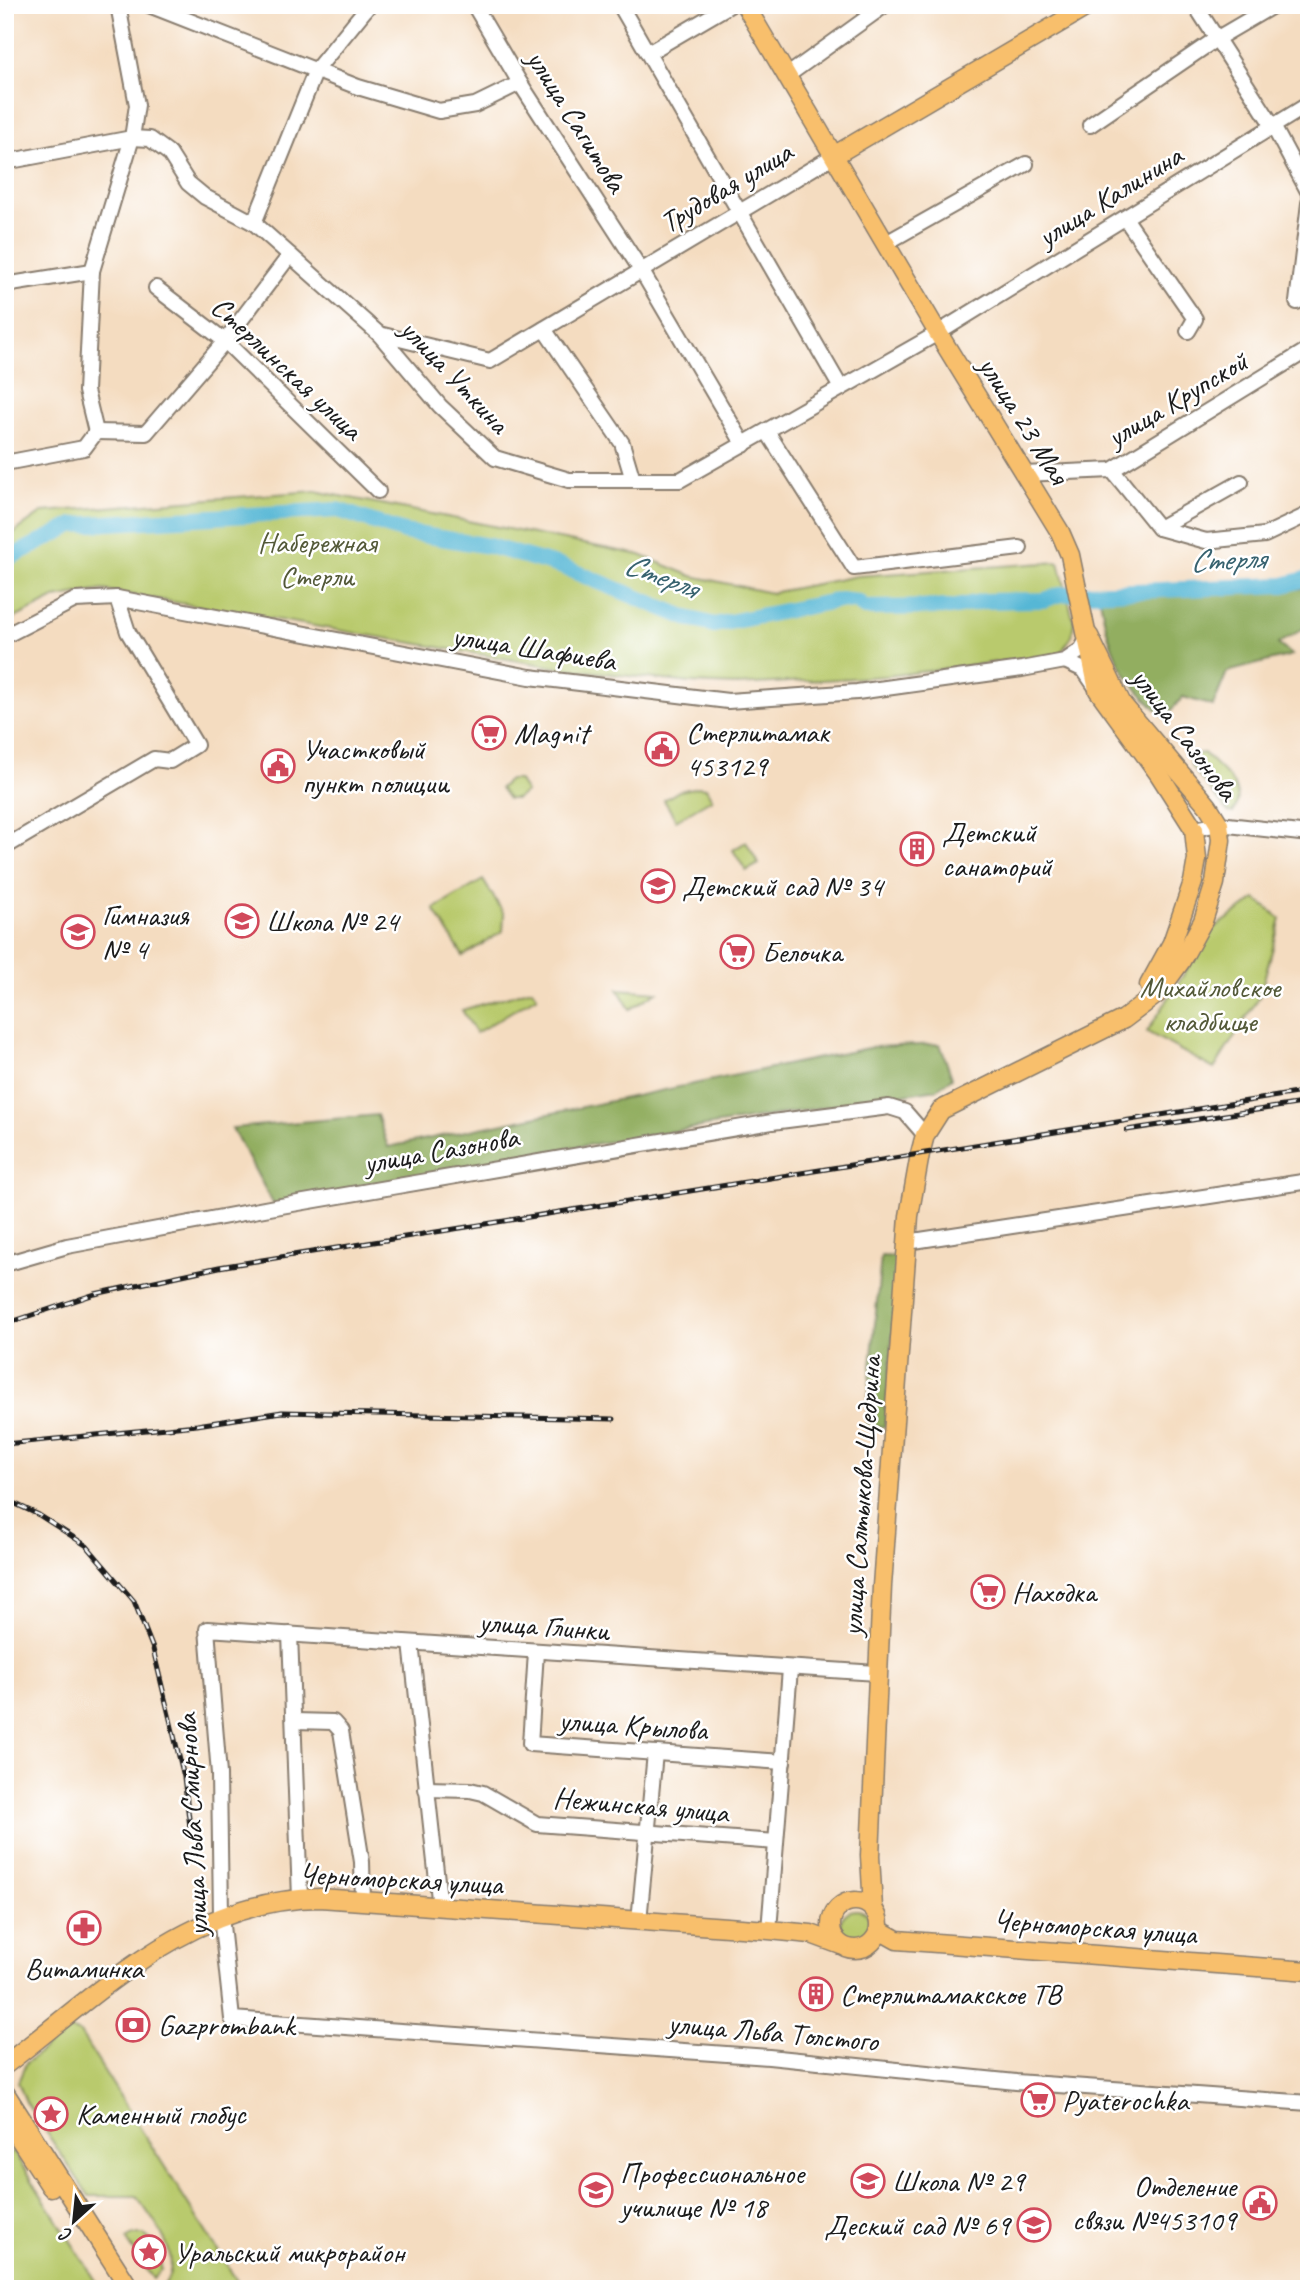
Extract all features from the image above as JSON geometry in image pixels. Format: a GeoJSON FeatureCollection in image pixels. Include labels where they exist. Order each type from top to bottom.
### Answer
{"type":"FeatureCollection","features":[{"type":"Feature","properties":{"kind":"main road","name":"улица 23 Мая"},"geometry":{"type":"LineString","coordinates":[[745,5],[938,333],[1060,532],[1070,555],[1089,636]]}},
{"type":"Feature","properties":{"kind":"main road","name":"Трудовая улица"},"geometry":{"type":"LineString","coordinates":[[835,155],[1090,5]]}},
{"type":"Feature","properties":{"kind":"main road","name":"улица Сазонова"},"geometry":{"type":"LineString","coordinates":[[954,1104],[1124,1018],[1157,994],[1181,961],[1203,921],[1215,883],[1221,840],[1219,824],[1208,806],[1098,690],[1089,636]]}},
{"type":"Feature","properties":{"kind":"main road","name":"улица Сазонова"},"geometry":{"type":"LineString","coordinates":[[1089,636],[1117,709],[1194,829],[1197,859],[1184,913],[1157,975],[1124,1018]]}},
{"type":"Feature","properties":{"kind":"main road","name":"улица Салтыкова-Щедрина"},"geometry":{"type":"LineString","coordinates":[[873,1908],[869,1883],[877,1673],[909,1216],[926,1135],[941,1110],[954,1104]]}},
{"type":"Feature","properties":{"kind":"main road"},"geometry":{"type":"LineString","coordinates":[[811,1934],[832,1918],[840,1906],[854,1901],[869,1883]]}},
{"type":"Feature","properties":{"kind":"main road","name":"Черноморская улица"},"geometry":{"type":"LineString","coordinates":[[5,2065],[135,1963],[193,1927],[266,1902],[300,1898],[769,1930],[811,1934],[841,1945]]}},
{"type":"Feature","properties":{"kind":"main road"},"geometry":{"type":"LineString","coordinates":[[854,1901],[873,1908],[877,1915],[879,1930],[876,1938],[864,1948]]}},
{"type":"Feature","properties":{"kind":"main road"},"geometry":{"type":"LineString","coordinates":[[832,1918],[832,1933],[841,1945],[856,1950],[897,1940]]}},
{"type":"Feature","properties":{"kind":"main road","name":"Черноморская улица"},"geometry":{"type":"LineString","coordinates":[[879,1930],[897,1940],[1309,1971]]}},
{"type":"Feature","properties":{"kind":"main road"},"geometry":{"type":"LineString","coordinates":[[5,2093],[130,2289]]}},
{"type":"Feature","properties":{"kind":"main road"},"geometry":{"type":"LineString","coordinates":[[5,2116],[117,2289]]}},
{"type":"Feature","properties":{"kind":"street"},"geometry":{"type":"LineString","coordinates":[[118,5],[136,105],[141,123],[150,139]]}},
{"type":"Feature","properties":{"kind":"street"},"geometry":{"type":"LineString","coordinates":[[149,5],[395,100],[439,111],[475,105],[520,83]]}},
{"type":"Feature","properties":{"kind":"street"},"geometry":{"type":"LineString","coordinates":[[254,223],[316,69],[369,5]]}},
{"type":"Feature","properties":{"kind":"street","name":"улица Сагитова"},"geometry":{"type":"LineString","coordinates":[[474,5],[520,83],[641,270],[744,445]]}},
{"type":"Feature","properties":{"kind":"street"},"geometry":{"type":"LineString","coordinates":[[620,5],[841,388]]}},
{"type":"Feature","properties":{"kind":"street"},"geometry":{"type":"LineString","coordinates":[[648,53],[730,5]]}},
{"type":"Feature","properties":{"kind":"street"},"geometry":{"type":"LineString","coordinates":[[788,75],[885,5]]}},
{"type":"Feature","properties":{"kind":"street"},"geometry":{"type":"LineString","coordinates":[[1195,5],[1273,126],[1309,193]]}},
{"type":"Feature","properties":{"kind":"street"},"geometry":{"type":"LineString","coordinates":[[1090,125],[1216,39],[1274,5]]}},
{"type":"Feature","properties":{"kind":"street","name":"улица Калинина"},"geometry":{"type":"LineString","coordinates":[[938,333],[1309,104]]}},
{"type":"Feature","properties":{"kind":"street"},"geometry":{"type":"LineString","coordinates":[[96,432],[86,391],[92,271],[132,138],[136,105]]}},
{"type":"Feature","properties":{"kind":"street"},"geometry":{"type":"LineString","coordinates":[[5,162],[132,138],[150,139]]}},
{"type":"Feature","properties":{"kind":"street","name":"улица Уткина"},"geometry":{"type":"LineString","coordinates":[[150,139],[169,153],[188,183],[205,197],[254,223],[379,334],[440,406],[495,458],[569,480],[680,480],[768,433],[938,333]]}},
{"type":"Feature","properties":{"kind":"street","name":"Трудовая улица"},"geometry":{"type":"LineString","coordinates":[[379,334],[490,361],[835,155]]}},
{"type":"Feature","properties":{"kind":"street"},"geometry":{"type":"LineString","coordinates":[[886,243],[1026,164]]}},
{"type":"Feature","properties":{"kind":"street"},"geometry":{"type":"LineString","coordinates":[[1297,302],[1309,203]]}},
{"type":"Feature","properties":{"kind":"street"},"geometry":{"type":"LineString","coordinates":[[1125,218],[1195,319],[1188,331]]}},
{"type":"Feature","properties":{"kind":"street"},"geometry":{"type":"LineString","coordinates":[[96,432],[146,433],[225,341],[290,255]]}},
{"type":"Feature","properties":{"kind":"street"},"geometry":{"type":"LineString","coordinates":[[5,285],[92,271]]}},
{"type":"Feature","properties":{"kind":"street","name":"Стерлинская улица"},"geometry":{"type":"LineString","coordinates":[[156,288],[225,341],[378,491]]}},
{"type":"Feature","properties":{"kind":"street"},"geometry":{"type":"LineString","coordinates":[[544,329],[622,443],[633,480]]}},
{"type":"Feature","properties":{"kind":"street","name":"улица Крупской"},"geometry":{"type":"LineString","coordinates":[[1024,474],[1112,470],[1309,349]]}},
{"type":"Feature","properties":{"kind":"street"},"geometry":{"type":"LineString","coordinates":[[5,463],[84,448],[96,432]]}},
{"type":"Feature","properties":{"kind":"street"},"geometry":{"type":"LineString","coordinates":[[768,433],[854,568],[1020,548]]}},
{"type":"Feature","properties":{"kind":"street"},"geometry":{"type":"LineString","coordinates":[[1112,470],[1159,528],[1206,541],[1265,535],[1309,514]]}},
{"type":"Feature","properties":{"kind":"street"},"geometry":{"type":"LineString","coordinates":[[1159,528],[1241,482]]}},
{"type":"Feature","properties":{"kind":"street"},"geometry":{"type":"LineString","coordinates":[[5,847],[154,759],[170,761],[196,745],[128,632],[117,597]]}},
{"type":"Feature","properties":{"kind":"street","name":"улица Шафиева"},"geometry":{"type":"LineString","coordinates":[[5,636],[75,600],[117,597],[530,677],[728,701],[857,692],[1065,661]]}},
{"type":"Feature","properties":{"kind":"street"},"geometry":{"type":"LineString","coordinates":[[1065,661],[1081,650],[1089,636]]}},
{"type":"Feature","properties":{"kind":"street"},"geometry":{"type":"LineString","coordinates":[[1065,661],[1084,670],[1098,690]]}},
{"type":"Feature","properties":{"kind":"street"},"geometry":{"type":"LineString","coordinates":[[1194,829],[1219,824],[1309,834]]}},
{"type":"Feature","properties":{"kind":"street","name":"улица Сазонова"},"geometry":{"type":"LineString","coordinates":[[5,1264],[67,1246],[275,1207],[772,1122],[889,1107],[905,1112],[926,1135]]}},
{"type":"Feature","properties":{"kind":"street"},"geometry":{"type":"LineString","coordinates":[[907,1242],[1309,1181]]}},
{"type":"Feature","properties":{"kind":"street","name":"улица Глинки"},"geometry":{"type":"LineString","coordinates":[[207,1629],[877,1673]]}},
{"type":"Feature","properties":{"kind":"street","name":"улица Льва Смирнова"},"geometry":{"type":"LineString","coordinates":[[207,1629],[219,1774],[221,1916],[232,2019]]}},
{"type":"Feature","properties":{"kind":"street"},"geometry":{"type":"LineString","coordinates":[[290,1634],[300,1898]]}},
{"type":"Feature","properties":{"kind":"street"},"geometry":{"type":"LineString","coordinates":[[411,1643],[440,1908]]}},
{"type":"Feature","properties":{"kind":"street","name":"улица Крылова"},"geometry":{"type":"LineString","coordinates":[[536,1652],[530,1744],[783,1762]]}},
{"type":"Feature","properties":{"kind":"street"},"geometry":{"type":"LineString","coordinates":[[769,1930],[790,1669]]}},
{"type":"Feature","properties":{"kind":"street"},"geometry":{"type":"LineString","coordinates":[[295,1721],[334,1722],[341,1731],[362,1862],[363,1902]]}},
{"type":"Feature","properties":{"kind":"street"},"geometry":{"type":"LineString","coordinates":[[639,1921],[655,1753]]}},
{"type":"Feature","properties":{"kind":"street","name":"Нежинская улица"},"geometry":{"type":"LineString","coordinates":[[426,1789],[470,1790],[483,1794],[537,1824],[776,1842]]}},
{"type":"Feature","properties":{"kind":"street"},"geometry":{"type":"LineString","coordinates":[[1248,1967],[1309,1979]]}},
{"type":"Feature","properties":{"kind":"street","name":"улица Льва Толстого"},"geometry":{"type":"LineString","coordinates":[[232,2019],[769,2057],[1016,2082],[1309,2103]]}},
{"type":"Feature","properties":{"kind":"green space","name":"Набережная Стерли"},"geometry":{"type":"Polygon","coordinates":[[[315,491],[640,555],[692,576],[771,593],[857,576],[1059,562],[1074,622],[1072,636],[1060,654],[888,676],[737,685],[690,683],[560,668],[103,590],[55,598],[5,623],[5,539],[43,512],[315,491]]]}},
{"type":"Feature","properties":{"kind":"green space"},"geometry":{"type":"Polygon","coordinates":[[[1309,588],[1309,625],[1278,644],[1292,655],[1227,672],[1213,706],[1183,697],[1165,717],[1139,691],[1120,665],[1108,636],[1100,599],[1309,588]]]}},
{"type":"Feature","properties":{"kind":"green space"},"geometry":{"type":"Polygon","coordinates":[[[1204,753],[1225,773],[1235,788],[1238,796],[1233,813],[1228,812],[1191,766],[1190,760],[1195,754],[1204,753]]]}},
{"type":"Feature","properties":{"kind":"green space"},"geometry":{"type":"Polygon","coordinates":[[[509,780],[518,780],[526,792],[516,799],[508,799],[500,788],[509,780]]]}},
{"type":"Feature","properties":{"kind":"green space"},"geometry":{"type":"Polygon","coordinates":[[[706,788],[712,799],[676,820],[664,800],[679,791],[706,788]]]}},
{"type":"Feature","properties":{"kind":"green space"},"geometry":{"type":"Polygon","coordinates":[[[746,842],[759,864],[746,871],[733,850],[746,842]]]}},
{"type":"Feature","properties":{"kind":"green space"},"geometry":{"type":"Polygon","coordinates":[[[483,880],[504,914],[503,931],[463,956],[434,909],[483,880]]]}},
{"type":"Feature","properties":{"kind":"green space","name":"Михайловское кладбище"},"geometry":{"type":"Polygon","coordinates":[[[1256,899],[1281,919],[1259,997],[1214,1069],[1147,1032],[1212,930],[1256,899]]]}},
{"type":"Feature","properties":{"kind":"green space"},"geometry":{"type":"Polygon","coordinates":[[[532,989],[537,996],[476,1033],[462,1010],[532,989]]]}},
{"type":"Feature","properties":{"kind":"green space"},"geometry":{"type":"Polygon","coordinates":[[[618,989],[657,992],[630,1009],[618,989]]]}},
{"type":"Feature","properties":{"kind":"green space"},"geometry":{"type":"Polygon","coordinates":[[[940,1044],[952,1078],[937,1089],[526,1155],[275,1207],[232,1128],[377,1115],[388,1147],[873,1047],[940,1044]]]}},
{"type":"Feature","properties":{"kind":"green space"},"geometry":{"type":"Polygon","coordinates":[[[881,1256],[899,1257],[885,1427],[866,1424],[881,1256]]]}},
{"type":"Feature","properties":{"kind":"green space"},"geometry":{"type":"Polygon","coordinates":[[[856,1910],[867,1915],[872,1926],[867,1937],[856,1942],[845,1937],[840,1926],[845,1915],[856,1910]]]}},
{"type":"Feature","properties":{"kind":"green space"},"geometry":{"type":"Polygon","coordinates":[[[69,2029],[80,2033],[242,2289],[161,2289],[171,2265],[165,2240],[151,2216],[136,2196],[89,2196],[26,2102],[18,2082],[26,2063],[69,2029]]]}},
{"type":"Feature","properties":{"kind":"green space"},"geometry":{"type":"Polygon","coordinates":[[[13,2151],[101,2289],[5,2289],[5,2156],[13,2151]]]}},
{"type":"Feature","properties":{"kind":"green space"},"geometry":{"type":"Polygon","coordinates":[[[133,2235],[144,2235],[160,2247],[161,2269],[153,2279],[126,2239],[133,2235]]]}},
{"type":"Feature","properties":{"kind":"waterway","name":"Стерля"},"geometry":{"type":"LineString","coordinates":[[5,560],[73,525],[338,510],[404,532],[489,546],[563,567],[687,618],[714,625],[840,600],[859,602],[864,608],[956,607],[984,601],[1044,600],[1062,594],[1284,585],[1309,578]]}},
{"type":"Feature","properties":{"kind":"railway"},"geometry":{"type":"LineString","coordinates":[[5,1324],[95,1294],[219,1267],[1309,1091]]}},
{"type":"Feature","properties":{"kind":"railway"},"geometry":{"type":"LineString","coordinates":[[1127,1130],[1309,1102]]}},
{"type":"Feature","properties":{"kind":"railway"},"geometry":{"type":"LineString","coordinates":[[5,1444],[197,1425],[282,1412],[614,1419]]}},
{"type":"Feature","properties":{"kind":"railway"},"geometry":{"type":"LineString","coordinates":[[5,1499],[39,1515],[87,1546],[134,1601],[153,1649],[184,1777],[190,1827]]}},
{"type":"Feature","properties":{"kind":"place","name":"Magnit"},"geometry":{"type":"Point","coordinates":[489,733]}},
{"type":"Feature","properties":{"kind":"place","name":"Стерлитамак 453129"},"geometry":{"type":"Point","coordinates":[662,749]}},
{"type":"Feature","properties":{"kind":"place","name":"Участковый пункт полиции"},"geometry":{"type":"Point","coordinates":[278,766]}},
{"type":"Feature","properties":{"kind":"place","name":"Детский санаторий"},"geometry":{"type":"Point","coordinates":[917,849]}},
{"type":"Feature","properties":{"kind":"place","name":"Детский сад № 34"},"geometry":{"type":"Point","coordinates":[658,886]}},
{"type":"Feature","properties":{"kind":"place","name":"Школа № 24"},"geometry":{"type":"Point","coordinates":[242,921]}},
{"type":"Feature","properties":{"kind":"place","name":"Гимназия № 4"},"geometry":{"type":"Point","coordinates":[78,932]}},
{"type":"Feature","properties":{"kind":"place","name":"Белочка"},"geometry":{"type":"Point","coordinates":[737,952]}},
{"type":"Feature","properties":{"kind":"place","name":"Находка"},"geometry":{"type":"Point","coordinates":[988,1592]}},
{"type":"Feature","properties":{"kind":"place","name":"Витаминка"},"geometry":{"type":"Point","coordinates":[84,1928]}},
{"type":"Feature","properties":{"kind":"place","name":"Стерлитамакское ТВ"},"geometry":{"type":"Point","coordinates":[816,1994]}},
{"type":"Feature","properties":{"kind":"place","name":"Gazprombank"},"geometry":{"type":"Point","coordinates":[133,2025]}},
{"type":"Feature","properties":{"kind":"place","name":"Pyaterochka"},"geometry":{"type":"Point","coordinates":[1038,2100]}},
{"type":"Feature","properties":{"kind":"place","name":"Каменный глобус"},"geometry":{"type":"Point","coordinates":[51,2114]}},
{"type":"Feature","properties":{"kind":"place","name":"Школа № 29"},"geometry":{"type":"Point","coordinates":[868,2181]}},
{"type":"Feature","properties":{"kind":"place","name":"Профессиональное училище № 18"},"geometry":{"type":"Point","coordinates":[596,2190]}},
{"type":"Feature","properties":{"kind":"place","name":"Отделение связи №453109"},"geometry":{"type":"Point","coordinates":[1260,2203]}},
{"type":"Feature","properties":{"kind":"place","name":"Деский сад № 69"},"geometry":{"type":"Point","coordinates":[1034,2225]}},
{"type":"Feature","properties":{"kind":"place","name":"Уральский микрорайон"},"geometry":{"type":"Point","coordinates":[149,2252]}}]}
